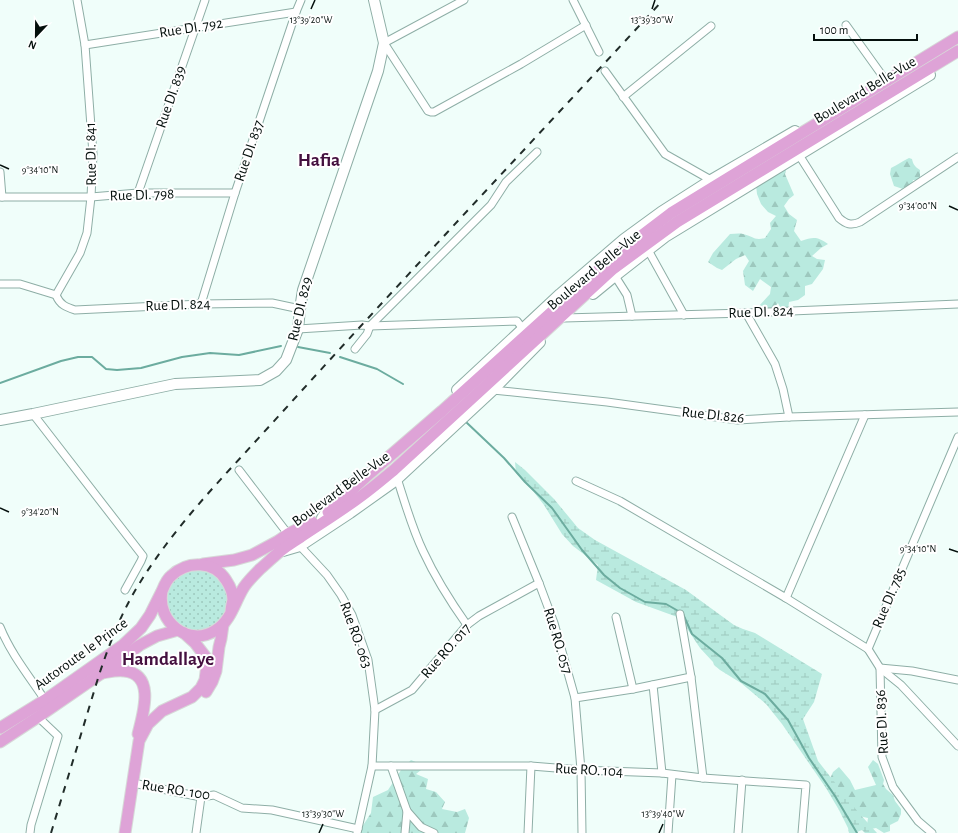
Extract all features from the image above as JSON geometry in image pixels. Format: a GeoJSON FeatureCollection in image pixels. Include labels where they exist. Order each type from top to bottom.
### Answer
{"type":"FeatureCollection","features":[{"type":"Feature","properties":{"kind":"main road","name":"Boulevard Belle-Vue"},"geometry":{"type":"LineString","coordinates":[[200,564],[234,560],[252,555],[288,534],[322,518],[369,474],[442,411],[608,261],[671,213],[958,37]]}},
{"type":"Feature","properties":{"kind":"main road","name":"Boulevard Belle-Vue"},"geometry":{"type":"LineString","coordinates":[[231,612],[245,586],[258,570],[279,552],[357,500],[394,470],[613,269],[677,222],[958,51]]}},
{"type":"Feature","properties":{"kind":"main road"},"geometry":{"type":"LineString","coordinates":[[126,833],[139,741],[148,724],[162,710],[192,697],[201,688],[205,680],[207,664],[205,656],[195,643],[169,622],[163,612],[161,601],[163,589],[168,578],[177,570],[188,565],[200,564],[213,568],[223,576],[230,586],[233,599],[231,612],[223,625],[204,635],[191,635],[181,631]]}},
{"type":"Feature","properties":{"kind":"main road","name":"Autoroute le Prince"},"geometry":{"type":"LineString","coordinates":[[0,728],[45,700],[123,644],[141,628],[150,615],[163,589]]}},
{"type":"Feature","properties":{"kind":"main road"},"geometry":{"type":"LineString","coordinates":[[136,764],[145,743],[156,724],[166,716],[196,701],[208,691],[216,671],[223,625]]}},
{"type":"Feature","properties":{"kind":"main road","name":"Autoroute le Prince"},"geometry":{"type":"LineString","coordinates":[[0,742],[100,674],[140,644],[157,636],[181,631]]}},
{"type":"Feature","properties":{"kind":"main road"},"geometry":{"type":"LineString","coordinates":[[100,674],[114,671],[131,673],[141,680],[144,687],[145,699],[136,742],[136,764]]}},
{"type":"Feature","properties":{"kind":"street","name":"Rue DI. 841"},"geometry":{"type":"LineString","coordinates":[[57,298],[80,253],[87,233],[91,197],[93,154],[85,45],[77,0]]}},
{"type":"Feature","properties":{"kind":"street","name":"Rue DI. 839"},"geometry":{"type":"LineString","coordinates":[[138,193],[205,0]]}},
{"type":"Feature","properties":{"kind":"street","name":"Rue DI. 837"},"geometry":{"type":"LineString","coordinates":[[201,304],[235,193],[301,0]]}},
{"type":"Feature","properties":{"kind":"street"},"geometry":{"type":"LineString","coordinates":[[374,0],[384,43],[428,111],[431,112],[434,112],[521,64],[586,25]]}},
{"type":"Feature","properties":{"kind":"street"},"geometry":{"type":"LineString","coordinates":[[384,43],[464,0]]}},
{"type":"Feature","properties":{"kind":"street"},"geometry":{"type":"LineString","coordinates":[[574,0],[599,52]]}},
{"type":"Feature","properties":{"kind":"street","name":"Rue DI. 792"},"geometry":{"type":"LineString","coordinates":[[85,45],[296,12]]}},
{"type":"Feature","properties":{"kind":"street"},"geometry":{"type":"LineString","coordinates":[[846,25],[884,78]]}},
{"type":"Feature","properties":{"kind":"street"},"geometry":{"type":"LineString","coordinates":[[623,97],[711,26]]}},
{"type":"Feature","properties":{"kind":"street","name":"Boulevard Belle-Vue"},"geometry":{"type":"LineString","coordinates":[[322,518],[339,493],[396,447],[560,294],[624,239],[661,212],[711,180],[884,78],[958,32]]}},
{"type":"Feature","properties":{"kind":"street","name":"Rue DI. 829"},"geometry":{"type":"LineString","coordinates":[[0,420],[175,384],[260,380],[276,371],[286,360],[298,329],[303,290],[378,71],[384,43]]}},
{"type":"Feature","properties":{"kind":"street","name":"Boulevard Belle-Vue"},"geometry":{"type":"LineString","coordinates":[[279,552],[300,546],[350,513],[397,478],[493,390],[564,318],[665,237],[958,57]]}},
{"type":"Feature","properties":{"kind":"street"},"geometry":{"type":"LineString","coordinates":[[606,71],[623,97],[665,154],[711,180]]}},
{"type":"Feature","properties":{"kind":"street"},"geometry":{"type":"LineString","coordinates":[[355,349],[367,334],[370,326],[491,205],[506,182],[537,152]]}},
{"type":"Feature","properties":{"kind":"street"},"geometry":{"type":"LineString","coordinates":[[799,155],[839,218],[848,224],[860,222],[958,157]]}},
{"type":"Feature","properties":{"kind":"street"},"geometry":{"type":"LineString","coordinates":[[0,172],[1,197]]}},
{"type":"Feature","properties":{"kind":"street","name":"Rue DI. 798"},"geometry":{"type":"LineString","coordinates":[[1,197],[91,197],[138,193],[235,193]]}},
{"type":"Feature","properties":{"kind":"street"},"geometry":{"type":"LineString","coordinates":[[648,250],[684,315]]}},
{"type":"Feature","properties":{"kind":"street"},"geometry":{"type":"LineString","coordinates":[[615,276],[627,295],[632,316]]}},
{"type":"Feature","properties":{"kind":"street","name":"Rue DI. 824"},"geometry":{"type":"LineString","coordinates":[[0,284],[20,284],[57,298],[64,306],[75,310],[272,302],[300,309]]}},
{"type":"Feature","properties":{"kind":"street","name":"Rue DI. 824"},"geometry":{"type":"LineString","coordinates":[[564,318],[746,313],[958,304]]}},
{"type":"Feature","properties":{"kind":"street"},"geometry":{"type":"LineString","coordinates":[[746,313],[775,364],[783,389],[789,417]]}},
{"type":"Feature","properties":{"kind":"street"},"geometry":{"type":"LineString","coordinates":[[298,329],[362,325],[370,326],[517,321],[522,329]]}},
{"type":"Feature","properties":{"kind":"street","name":"Rue DI.826"},"geometry":{"type":"LineString","coordinates":[[493,390],[607,402],[738,420],[958,412]]}},
{"type":"Feature","properties":{"kind":"street"},"geometry":{"type":"LineString","coordinates":[[33,414],[142,556],[141,561],[125,590]]}},
{"type":"Feature","properties":{"kind":"street"},"geometry":{"type":"LineString","coordinates":[[786,598],[865,415]]}},
{"type":"Feature","properties":{"kind":"street","name":"Rue DI. 785"},"geometry":{"type":"LineString","coordinates":[[868,649],[958,437]]}},
{"type":"Feature","properties":{"kind":"street"},"geometry":{"type":"LineString","coordinates":[[238,470],[288,534]]}},
{"type":"Feature","properties":{"kind":"street"},"geometry":{"type":"LineString","coordinates":[[397,478],[412,525],[423,551],[444,592],[467,625]]}},
{"type":"Feature","properties":{"kind":"street"},"geometry":{"type":"LineString","coordinates":[[576,481],[620,501],[786,598],[868,649],[880,668],[901,684],[958,746]]}},
{"type":"Feature","properties":{"kind":"street","name":"Rue RO. 057"},"geometry":{"type":"LineString","coordinates":[[512,517],[554,623],[575,698],[581,770],[582,833]]}},
{"type":"Feature","properties":{"kind":"street","name":"Rue RO. 063"},"geometry":{"type":"LineString","coordinates":[[300,546],[327,575],[341,595],[352,615],[368,660],[375,710],[372,766],[358,831]]}},
{"type":"Feature","properties":{"kind":"street","name":"Rue RO. 017"},"geometry":{"type":"LineString","coordinates":[[375,710],[412,690],[467,625],[479,616],[539,583]]}},
{"type":"Feature","properties":{"kind":"street"},"geometry":{"type":"LineString","coordinates":[[680,614],[691,677],[703,778]]}},
{"type":"Feature","properties":{"kind":"street"},"geometry":{"type":"LineString","coordinates":[[616,617],[633,689]]}},
{"type":"Feature","properties":{"kind":"street"},"geometry":{"type":"LineString","coordinates":[[0,627],[5,639],[16,657],[45,700]]}},
{"type":"Feature","properties":{"kind":"street"},"geometry":{"type":"LineString","coordinates":[[880,668],[912,671],[958,680]]}},
{"type":"Feature","properties":{"kind":"street","name":"Rue DI. 836"},"geometry":{"type":"LineString","coordinates":[[880,668],[882,757],[893,787],[918,821],[932,833]]}},
{"type":"Feature","properties":{"kind":"street"},"geometry":{"type":"LineString","coordinates":[[575,698],[633,689],[691,677]]}},
{"type":"Feature","properties":{"kind":"street"},"geometry":{"type":"LineString","coordinates":[[653,685],[662,773]]}},
{"type":"Feature","properties":{"kind":"street"},"geometry":{"type":"LineString","coordinates":[[30,833],[31,825],[58,736],[38,717]]}},
{"type":"Feature","properties":{"kind":"street","name":"Rue RO. 104"},"geometry":{"type":"LineString","coordinates":[[372,766],[531,766],[581,770],[662,773],[703,778],[806,785],[802,833]]}},
{"type":"Feature","properties":{"kind":"street"},"geometry":{"type":"LineString","coordinates":[[391,766],[407,811],[421,827],[434,833]]}},
{"type":"Feature","properties":{"kind":"street"},"geometry":{"type":"LineString","coordinates":[[528,833],[531,766]]}},
{"type":"Feature","properties":{"kind":"street"},"geometry":{"type":"LineString","coordinates":[[668,833],[672,775]]}},
{"type":"Feature","properties":{"kind":"street"},"geometry":{"type":"LineString","coordinates":[[738,833],[742,780]]}},
{"type":"Feature","properties":{"kind":"street","name":"Rue RO. 100"},"geometry":{"type":"LineString","coordinates":[[133,783],[201,797],[214,796],[242,808],[272,810],[358,831]]}},
{"type":"Feature","properties":{"kind":"street"},"geometry":{"type":"LineString","coordinates":[[196,833],[201,797]]}},
{"type":"Feature","properties":{"kind":"street"},"geometry":{"type":"LineString","coordinates":[[405,833],[407,811]]}},
{"type":"Feature","properties":{"kind":"green space"},"geometry":{"type":"Polygon","coordinates":[[[775,154],[786,159],[787,166],[785,174],[794,195],[784,206],[789,214],[797,220],[794,231],[801,241],[815,238],[828,244],[812,256],[817,259],[825,260],[823,269],[812,284],[805,286],[805,295],[798,300],[789,302],[788,310],[781,309],[778,303],[771,311],[764,311],[759,306],[770,294],[771,287],[760,279],[753,291],[745,285],[743,271],[749,261],[745,255],[736,259],[722,270],[708,262],[713,253],[730,234],[741,234],[756,239],[761,239],[765,238],[771,229],[770,223],[776,216],[768,212],[761,204],[757,194],[756,185],[769,159],[775,154]]]}},
{"type":"Feature","properties":{"kind":"green space"},"geometry":{"type":"Polygon","coordinates":[[[909,158],[912,159],[914,165],[920,170],[919,180],[913,180],[912,185],[903,189],[894,186],[890,174],[891,168],[909,158]]]}},
{"type":"Feature","properties":{"kind":"green space"},"geometry":{"type":"Polygon","coordinates":[[[515,462],[554,499],[578,528],[595,540],[686,590],[734,625],[755,633],[822,674],[814,702],[803,719],[818,761],[858,812],[877,833],[865,833],[862,830],[856,833],[849,833],[839,810],[826,788],[782,724],[766,704],[741,683],[714,665],[700,648],[680,618],[636,602],[596,580],[598,565],[573,546],[562,534],[544,505],[516,473],[515,462]]]}},
{"type":"Feature","properties":{"kind":"green space"},"geometry":{"type":"Polygon","coordinates":[[[208,569],[225,584],[229,606],[217,626],[195,633],[170,620],[164,593],[181,571],[208,569]]]}},
{"type":"Feature","properties":{"kind":"green space"},"geometry":{"type":"Polygon","coordinates":[[[411,760],[418,763],[421,770],[416,774],[428,779],[426,789],[436,792],[445,802],[442,809],[457,812],[465,809],[469,818],[465,833],[360,833],[371,813],[373,797],[388,790],[401,770],[411,760]]]}},
{"type":"Feature","properties":{"kind":"green space"},"geometry":{"type":"Polygon","coordinates":[[[873,760],[878,764],[884,780],[883,784],[893,795],[895,801],[901,809],[901,814],[898,821],[890,825],[890,831],[884,833],[876,828],[871,829],[867,825],[868,818],[859,816],[829,781],[833,772],[839,767],[850,780],[855,790],[876,785],[868,767],[873,760]]]}},
{"type":"Feature","properties":{"kind":"waterway"},"geometry":{"type":"LineString","coordinates":[[0,383],[61,361],[78,357],[92,357],[106,369],[117,370],[141,368],[182,357],[210,353],[239,355],[281,346]]}},
{"type":"Feature","properties":{"kind":"waterway"},"geometry":{"type":"LineString","coordinates":[[298,347],[330,353]]}},
{"type":"Feature","properties":{"kind":"waterway"},"geometry":{"type":"LineString","coordinates":[[340,357],[377,369],[403,384]]}},
{"type":"Feature","properties":{"kind":"waterway"},"geometry":{"type":"LineString","coordinates":[[466,422],[504,458],[525,482],[552,508],[582,550],[604,575],[620,588],[645,602],[666,604],[680,612]]}},
{"type":"Feature","properties":{"kind":"waterway"},"geometry":{"type":"LineString","coordinates":[[683,614],[692,634],[722,658],[741,681],[765,694],[788,720],[809,758],[835,796],[857,833]]}},
{"type":"Feature","properties":{"kind":"railway"},"geometry":{"type":"LineString","coordinates":[[51,833],[99,675],[120,620],[136,589],[173,535],[229,470],[663,0]]}},
{"type":"Feature","properties":{"kind":"district","name":"Hafia"},"geometry":{"type":"Point","coordinates":[319,160]}},
{"type":"Feature","properties":{"kind":"district","name":"Hamdallaye"},"geometry":{"type":"Point","coordinates":[168,659]}}]}
